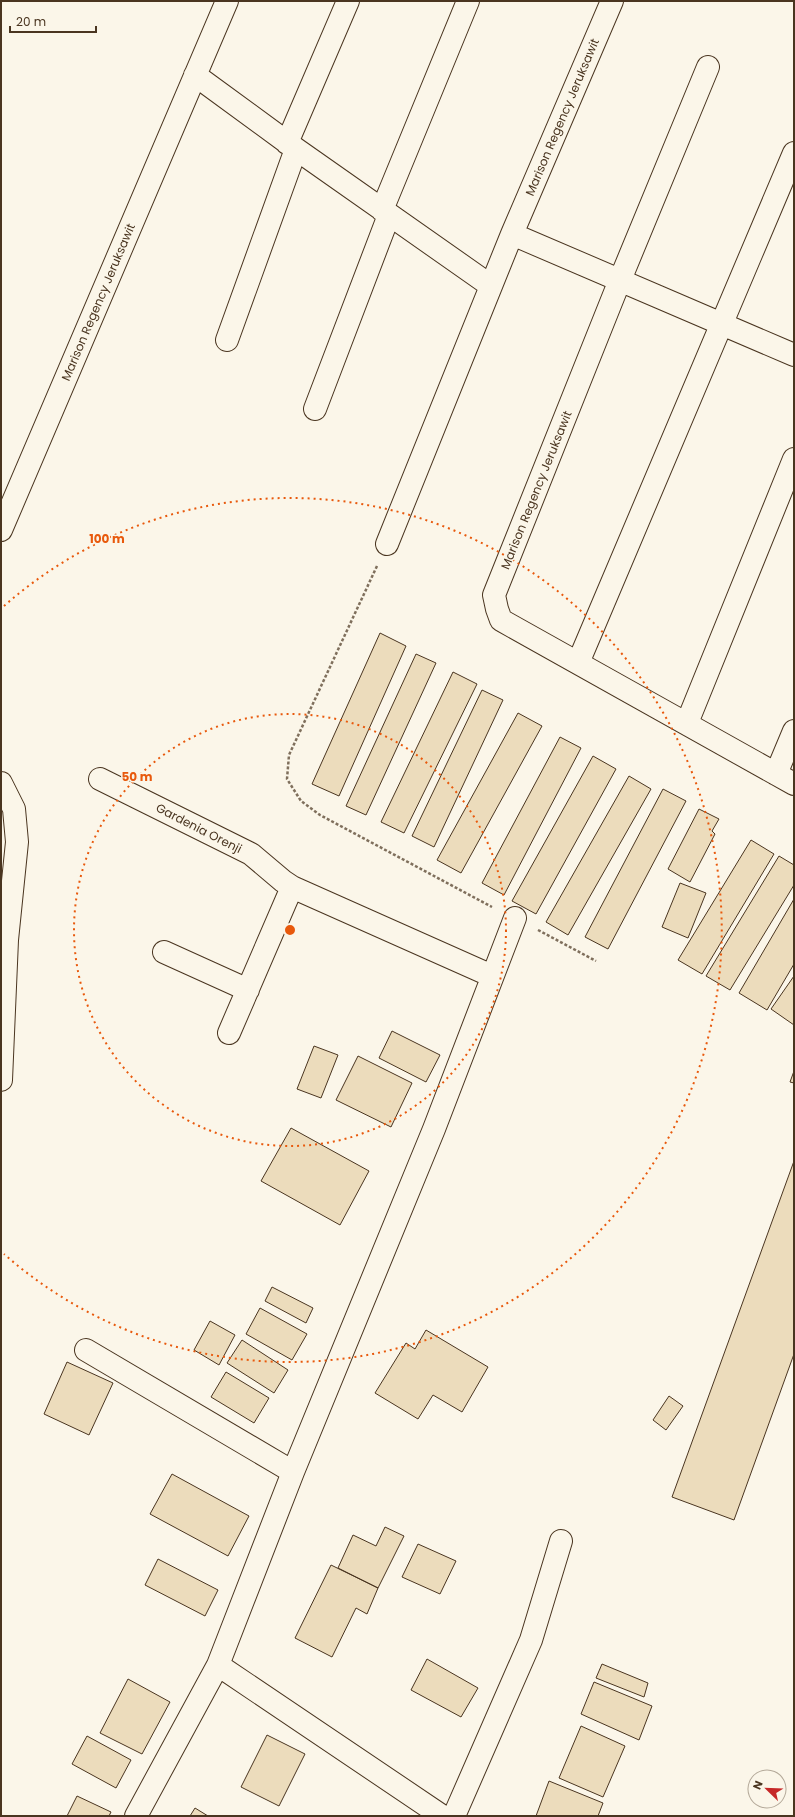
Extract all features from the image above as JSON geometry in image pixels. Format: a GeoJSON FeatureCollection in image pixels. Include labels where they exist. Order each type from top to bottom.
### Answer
{"type":"FeatureCollection","features":[{"type":"Feature","properties":{"kind":"street","name":"Marison Regency Jeruksawit"},"geometry":{"type":"LineString","coordinates":[[1,530],[227,1]]}},
{"type":"Feature","properties":{"kind":"street"},"geometry":{"type":"LineString","coordinates":[[227,340],[292,146],[348,1]]}},
{"type":"Feature","properties":{"kind":"street"},"geometry":{"type":"LineString","coordinates":[[315,409],[386,212],[468,1]]}},
{"type":"Feature","properties":{"kind":"street","name":"Marison Regency Jeruksawit"},"geometry":{"type":"LineString","coordinates":[[387,544],[512,234],[612,1]]}},
{"type":"Feature","properties":{"kind":"street","name":"Marison Regency Jeruksawit"},"geometry":{"type":"LineString","coordinates":[[708,66],[620,280],[494,596],[496,609],[501,620],[785,779],[794,731]]}},
{"type":"Feature","properties":{"kind":"street"},"geometry":{"type":"LineString","coordinates":[[195,75],[292,146],[491,286]]}},
{"type":"Feature","properties":{"kind":"street"},"geometry":{"type":"LineString","coordinates":[[578,662],[794,153]]}},
{"type":"Feature","properties":{"kind":"street"},"geometry":{"type":"LineString","coordinates":[[512,234],[794,355]]}},
{"type":"Feature","properties":{"kind":"street"},"geometry":{"type":"LineString","coordinates":[[687,723],[794,459]]}},
{"type":"Feature","properties":{"kind":"street","name":"Gardenia Orenji"},"geometry":{"type":"LineString","coordinates":[[100,779],[254,856],[292,887],[492,976]]}},
{"type":"Feature","properties":{"kind":"street"},"geometry":{"type":"LineString","coordinates":[[1,782],[14,809],[17,842],[7,940],[1,1080]]}},
{"type":"Feature","properties":{"kind":"street"},"geometry":{"type":"LineString","coordinates":[[229,1033],[292,887]]}},
{"type":"Feature","properties":{"kind":"street"},"geometry":{"type":"LineString","coordinates":[[136,1816],[218,1665],[293,1472],[434,1129],[515,918]]}},
{"type":"Feature","properties":{"kind":"street"},"geometry":{"type":"LineString","coordinates":[[164,952],[248,990]]}},
{"type":"Feature","properties":{"kind":"street"},"geometry":{"type":"LineString","coordinates":[[86,1350],[293,1472]]}},
{"type":"Feature","properties":{"kind":"street"},"geometry":{"type":"LineString","coordinates":[[454,1816],[531,1640],[561,1540]]}},
{"type":"Feature","properties":{"kind":"street"},"geometry":{"type":"LineString","coordinates":[[218,1665],[442,1816]]}},
{"type":"Feature","properties":{"kind":"path"},"geometry":{"type":"LineString","coordinates":[[387,544],[289,755],[287,779],[301,801],[320,816],[596,961]]}},
{"type":"Feature","properties":{"kind":"building"},"geometry":{"type":"Polygon","coordinates":[[[380,633],[406,646],[339,796],[312,784],[380,633]]]}},
{"type":"Feature","properties":{"kind":"building"},"geometry":{"type":"Polygon","coordinates":[[[416,654],[436,663],[366,815],[346,806],[416,654]]]}},
{"type":"Feature","properties":{"kind":"building"},"geometry":{"type":"Polygon","coordinates":[[[453,672],[477,684],[404,833],[381,822],[453,672]]]}},
{"type":"Feature","properties":{"kind":"building"},"geometry":{"type":"Polygon","coordinates":[[[482,690],[503,700],[434,847],[412,836],[482,690]]]}},
{"type":"Feature","properties":{"kind":"building"},"geometry":{"type":"Polygon","coordinates":[[[518,713],[542,726],[461,873],[437,860],[518,713]]]}},
{"type":"Feature","properties":{"kind":"building"},"geometry":{"type":"Polygon","coordinates":[[[560,737],[581,748],[504,895],[482,883],[560,737]]]}},
{"type":"Feature","properties":{"kind":"building"},"geometry":{"type":"Polygon","coordinates":[[[593,756],[616,769],[536,914],[512,901],[593,756]]]}},
{"type":"Feature","properties":{"kind":"building"},"geometry":{"type":"Polygon","coordinates":[[[629,776],[651,789],[568,935],[546,922],[629,776]]]}},
{"type":"Feature","properties":{"kind":"building"},"geometry":{"type":"Polygon","coordinates":[[[663,789],[686,801],[608,949],[585,937],[663,789]]]}},
{"type":"Feature","properties":{"kind":"building"},"geometry":{"type":"Polygon","coordinates":[[[699,809],[719,819],[712,831],[715,834],[690,882],[668,869],[699,809]]]}},
{"type":"Feature","properties":{"kind":"building"},"geometry":{"type":"Polygon","coordinates":[[[751,840],[774,854],[702,974],[678,960],[751,840]]]}},
{"type":"Feature","properties":{"kind":"building"},"geometry":{"type":"Polygon","coordinates":[[[779,856],[794,865],[794,885],[730,990],[706,976],[779,856]]]}},
{"type":"Feature","properties":{"kind":"building"},"geometry":{"type":"Polygon","coordinates":[[[680,883],[706,893],[688,938],[662,927],[680,883]]]}},
{"type":"Feature","properties":{"kind":"building"},"geometry":{"type":"Polygon","coordinates":[[[794,899],[794,964],[767,1010],[739,993],[794,899]]]}},
{"type":"Feature","properties":{"kind":"building"},"geometry":{"type":"Polygon","coordinates":[[[794,976],[794,1025],[771,1009],[794,976]]]}},
{"type":"Feature","properties":{"kind":"building"},"geometry":{"type":"Polygon","coordinates":[[[392,1031],[440,1055],[426,1082],[379,1058],[392,1031]]]}},
{"type":"Feature","properties":{"kind":"building"},"geometry":{"type":"Polygon","coordinates":[[[314,1046],[338,1055],[321,1098],[297,1089],[314,1046]]]}},
{"type":"Feature","properties":{"kind":"building"},"geometry":{"type":"Polygon","coordinates":[[[358,1056],[412,1083],[391,1127],[336,1100],[358,1056]]]}},
{"type":"Feature","properties":{"kind":"building"},"geometry":{"type":"Polygon","coordinates":[[[794,1071],[794,1083],[790,1082],[794,1071]]]}},
{"type":"Feature","properties":{"kind":"building"},"geometry":{"type":"Polygon","coordinates":[[[291,1128],[369,1171],[340,1225],[261,1181],[291,1128]]]}},
{"type":"Feature","properties":{"kind":"building"},"geometry":{"type":"Polygon","coordinates":[[[794,1161],[794,1354],[734,1520],[672,1497],[794,1161]]]}},
{"type":"Feature","properties":{"kind":"building"},"geometry":{"type":"Polygon","coordinates":[[[272,1287],[313,1308],[306,1323],[265,1301],[272,1287]]]}},
{"type":"Feature","properties":{"kind":"building"},"geometry":{"type":"Polygon","coordinates":[[[260,1308],[307,1334],[292,1360],[246,1334],[260,1308]]]}},
{"type":"Feature","properties":{"kind":"building"},"geometry":{"type":"Polygon","coordinates":[[[210,1321],[235,1335],[219,1365],[194,1350],[210,1321]]]}},
{"type":"Feature","properties":{"kind":"building"},"geometry":{"type":"Polygon","coordinates":[[[426,1330],[488,1367],[462,1412],[433,1395],[418,1419],[375,1393],[406,1343],[415,1349],[426,1330]]]}},
{"type":"Feature","properties":{"kind":"building"},"geometry":{"type":"Polygon","coordinates":[[[242,1340],[288,1370],[274,1393],[227,1363],[242,1340]]]}},
{"type":"Feature","properties":{"kind":"building"},"geometry":{"type":"Polygon","coordinates":[[[67,1362],[113,1383],[89,1435],[44,1414],[67,1362]]]}},
{"type":"Feature","properties":{"kind":"building"},"geometry":{"type":"Polygon","coordinates":[[[226,1372],[269,1398],[254,1423],[211,1397],[226,1372]]]}},
{"type":"Feature","properties":{"kind":"building"},"geometry":{"type":"Polygon","coordinates":[[[669,1396],[683,1406],[666,1430],[653,1420],[669,1396]]]}},
{"type":"Feature","properties":{"kind":"building"},"geometry":{"type":"Polygon","coordinates":[[[172,1474],[249,1516],[228,1556],[150,1514],[172,1474]]]}},
{"type":"Feature","properties":{"kind":"building"},"geometry":{"type":"Polygon","coordinates":[[[385,1527],[404,1536],[378,1588],[338,1568],[353,1535],[376,1546],[385,1527]]]}},
{"type":"Feature","properties":{"kind":"building"},"geometry":{"type":"Polygon","coordinates":[[[418,1544],[456,1561],[440,1594],[402,1577],[418,1544]]]}},
{"type":"Feature","properties":{"kind":"building"},"geometry":{"type":"Polygon","coordinates":[[[158,1559],[218,1590],[205,1616],[145,1585],[158,1559]]]}},
{"type":"Feature","properties":{"kind":"building"},"geometry":{"type":"Polygon","coordinates":[[[331,1565],[378,1588],[367,1614],[356,1608],[332,1657],[295,1638],[331,1565]]]}},
{"type":"Feature","properties":{"kind":"building"},"geometry":{"type":"Polygon","coordinates":[[[427,1659],[478,1688],[461,1717],[411,1690],[427,1659]]]}},
{"type":"Feature","properties":{"kind":"building"},"geometry":{"type":"Polygon","coordinates":[[[602,1664],[648,1683],[644,1697],[596,1678],[602,1664]]]}},
{"type":"Feature","properties":{"kind":"building"},"geometry":{"type":"Polygon","coordinates":[[[128,1679],[170,1702],[142,1754],[100,1733],[128,1679]]]}},
{"type":"Feature","properties":{"kind":"building"},"geometry":{"type":"Polygon","coordinates":[[[594,1682],[652,1706],[639,1740],[581,1714],[594,1682]]]}},
{"type":"Feature","properties":{"kind":"building"},"geometry":{"type":"Polygon","coordinates":[[[581,1726],[625,1746],[603,1797],[559,1778],[581,1726]]]}},
{"type":"Feature","properties":{"kind":"building"},"geometry":{"type":"Polygon","coordinates":[[[267,1735],[305,1754],[279,1806],[241,1787],[267,1735]]]}},
{"type":"Feature","properties":{"kind":"building"},"geometry":{"type":"Polygon","coordinates":[[[87,1736],[131,1760],[116,1788],[72,1764],[87,1736]]]}},
{"type":"Feature","properties":{"kind":"building"},"geometry":{"type":"Polygon","coordinates":[[[549,1781],[603,1803],[598,1816],[536,1816],[549,1781]]]}},
{"type":"Feature","properties":{"kind":"building"},"geometry":{"type":"Polygon","coordinates":[[[77,1796],[111,1812],[109,1816],[67,1816],[77,1796]]]}},
{"type":"Feature","properties":{"kind":"building"},"geometry":{"type":"Polygon","coordinates":[[[195,1808],[208,1816],[190,1816],[195,1808]]]}}]}
